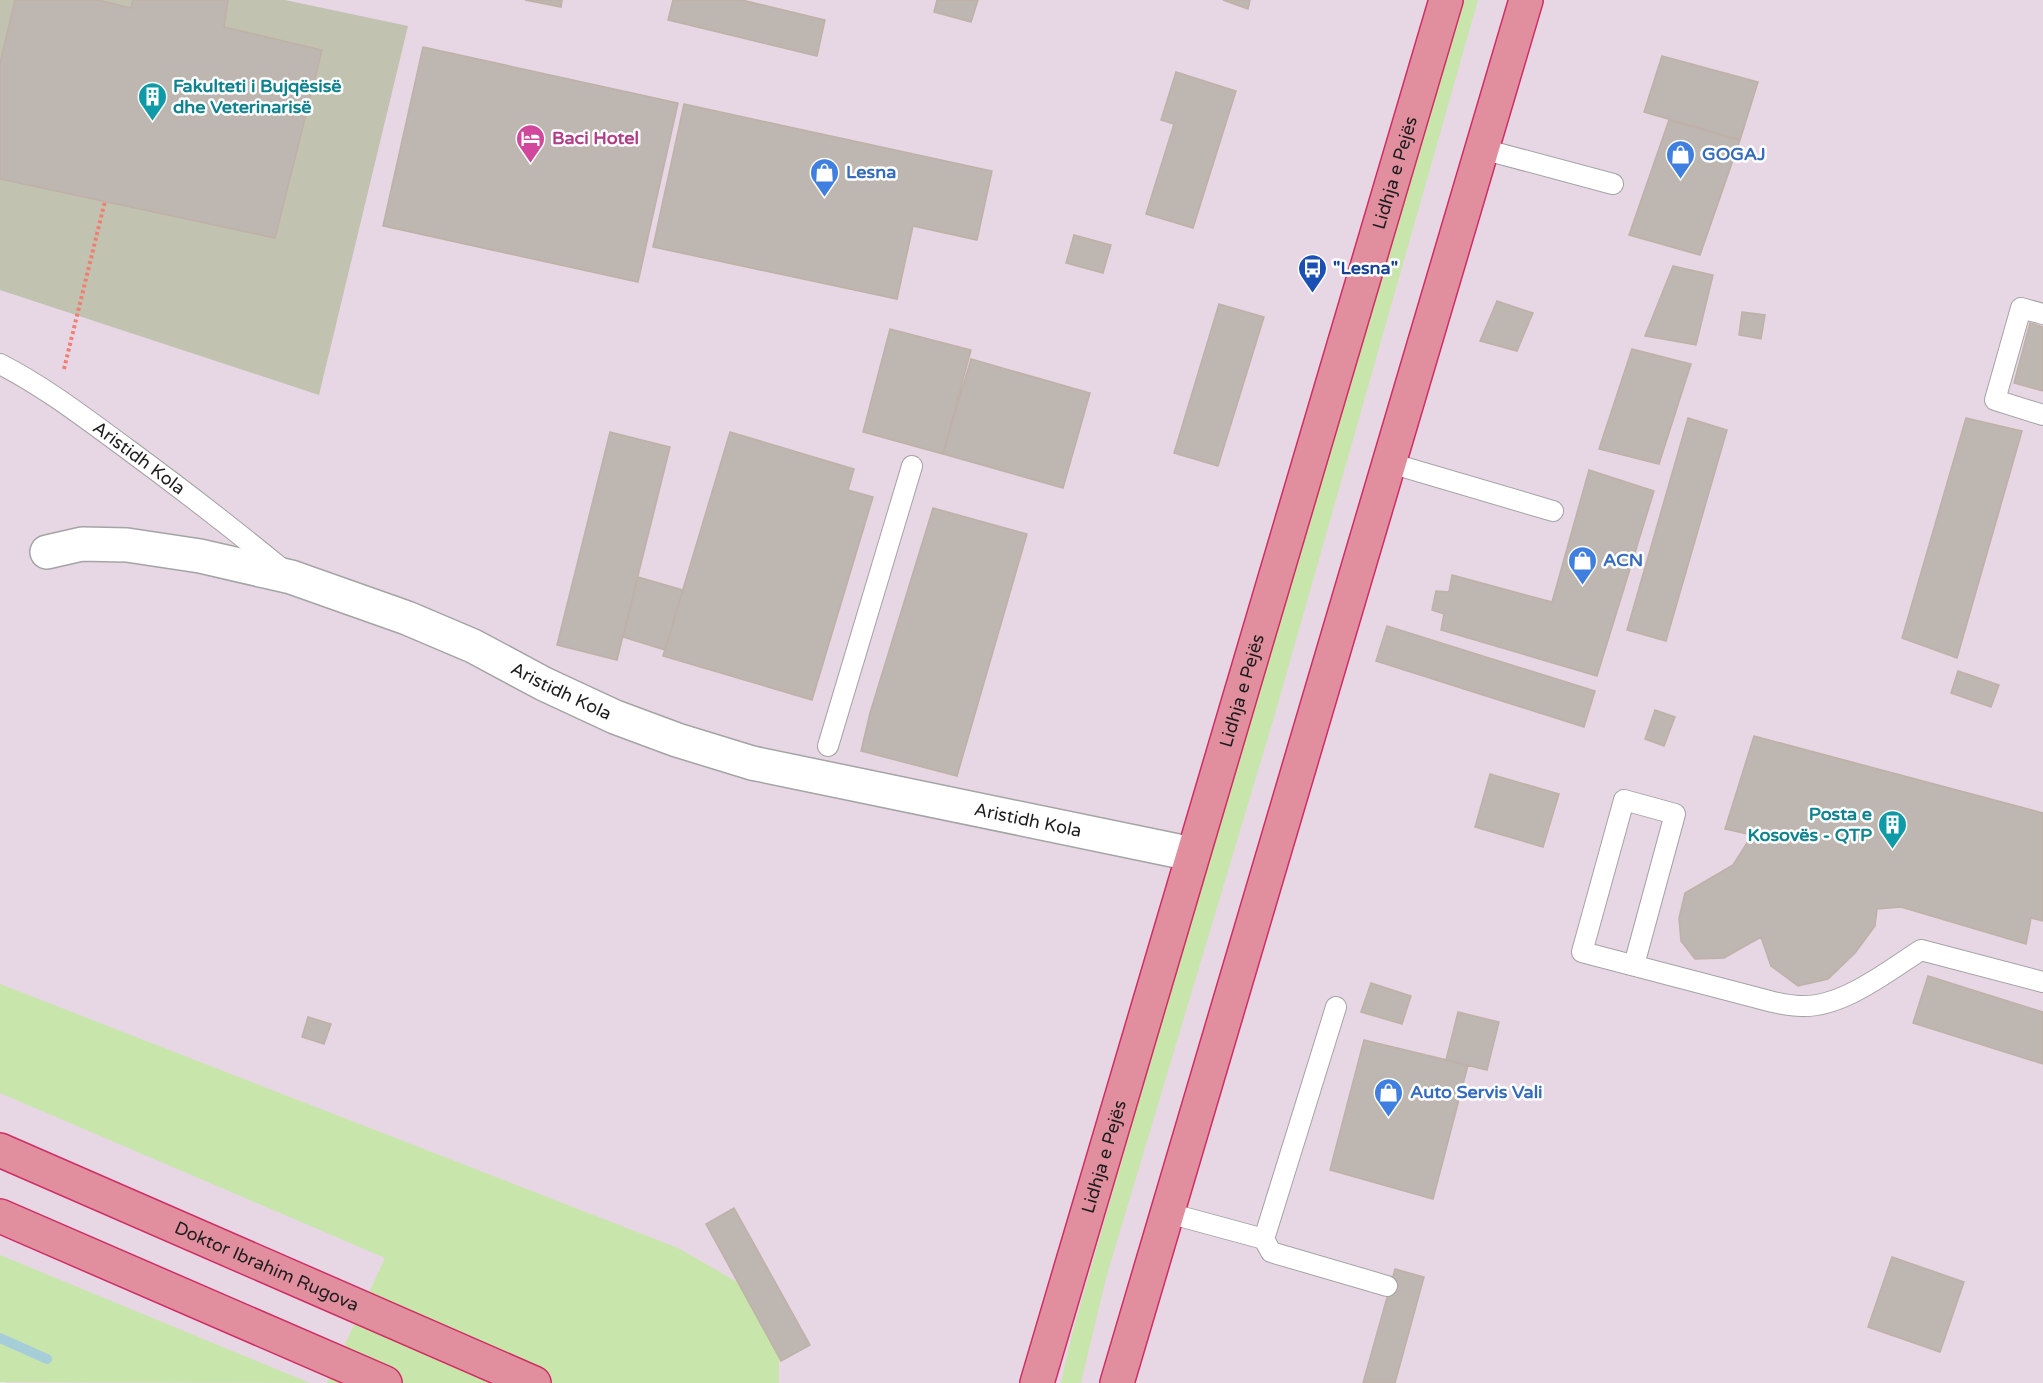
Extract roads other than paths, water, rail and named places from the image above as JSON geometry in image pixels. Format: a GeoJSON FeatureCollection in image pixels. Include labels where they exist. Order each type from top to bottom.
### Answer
{"type":"FeatureCollection","features":[{"type":"Feature","properties":{"kind":"highway","name":"Lidhja e Pejës"},"geometry":{"type":"LineString","coordinates":[[1037,1383],[1446,0]]}},
{"type":"Feature","properties":{"kind":"highway"},"geometry":{"type":"LineString","coordinates":[[1118,1383],[1526,0]]}},
{"type":"Feature","properties":{"kind":"highway","name":"Doktor Ibrahim Rugova"},"geometry":{"type":"LineString","coordinates":[[0,1150],[534,1383]]}},
{"type":"Feature","properties":{"kind":"highway"},"geometry":{"type":"LineString","coordinates":[[0,1216],[385,1383]]}},
{"type":"Feature","properties":{"kind":"street"},"geometry":{"type":"LineString","coordinates":[[46,552],[82,544],[127,545],[200,556],[291,577]]}},
{"type":"Feature","properties":{"kind":"street","name":"Aristidh Kola"},"geometry":{"type":"LineString","coordinates":[[291,577],[407,618],[473,646],[544,684],[615,717],[752,763],[1192,854]]}},
{"type":"Feature","properties":{"kind":"lane"},"geometry":{"type":"LineString","coordinates":[[1482,149],[1613,184]]}},
{"type":"Feature","properties":{"kind":"lane"},"geometry":{"type":"LineString","coordinates":[[2043,314],[2021,308],[1995,400],[2043,414]]}},
{"type":"Feature","properties":{"kind":"lane","name":"Aristidh Kola"},"geometry":{"type":"LineString","coordinates":[[0,364],[57,398],[219,517],[291,577]]}},
{"type":"Feature","properties":{"kind":"lane"},"geometry":{"type":"LineString","coordinates":[[1390,463],[1553,511]]}},
{"type":"Feature","properties":{"kind":"lane"},"geometry":{"type":"LineString","coordinates":[[828,746],[912,466]]}},
{"type":"Feature","properties":{"kind":"lane"},"geometry":{"type":"LineString","coordinates":[[1634,965],[1675,814],[1624,800],[1582,952],[1773,1002],[1802,1006],[1828,1002],[1863,988],[1922,950],[2043,982]]}},
{"type":"Feature","properties":{"kind":"lane"},"geometry":{"type":"LineString","coordinates":[[1336,1007],[1264,1239],[1270,1252],[1387,1286]]}},
{"type":"Feature","properties":{"kind":"lane"},"geometry":{"type":"LineString","coordinates":[[1167,1213],[1264,1239]]}},
{"type":"Feature","properties":{"kind":"waterway"},"geometry":{"type":"LineString","coordinates":[[0,1338],[47,1359]]}},
{"type":"Feature","properties":{"kind":"place","name":"Fakulteti i Bujqësisë dhe Veterinarisë"},"geometry":{"type":"Point","coordinates":[152,122]}},
{"type":"Feature","properties":{"kind":"place","name":"Baci Hotel"},"geometry":{"type":"Point","coordinates":[531,164]}},
{"type":"Feature","properties":{"kind":"place","name":"GOGAJ"},"geometry":{"type":"Point","coordinates":[1681,180]}},
{"type":"Feature","properties":{"kind":"place","name":"Lesna"},"geometry":{"type":"Point","coordinates":[825,198]}},
{"type":"Feature","properties":{"kind":"place","name":"\"Lesna\""},"geometry":{"type":"Point","coordinates":[1312,294]}},
{"type":"Feature","properties":{"kind":"place","name":"ACN"},"geometry":{"type":"Point","coordinates":[1582,586]}},
{"type":"Feature","properties":{"kind":"place","name":"Posta e Kosovës - QTP"},"geometry":{"type":"Point","coordinates":[1893,850]}},
{"type":"Feature","properties":{"kind":"place","name":"Auto Servis Vali"},"geometry":{"type":"Point","coordinates":[1389,1118]}}]}
